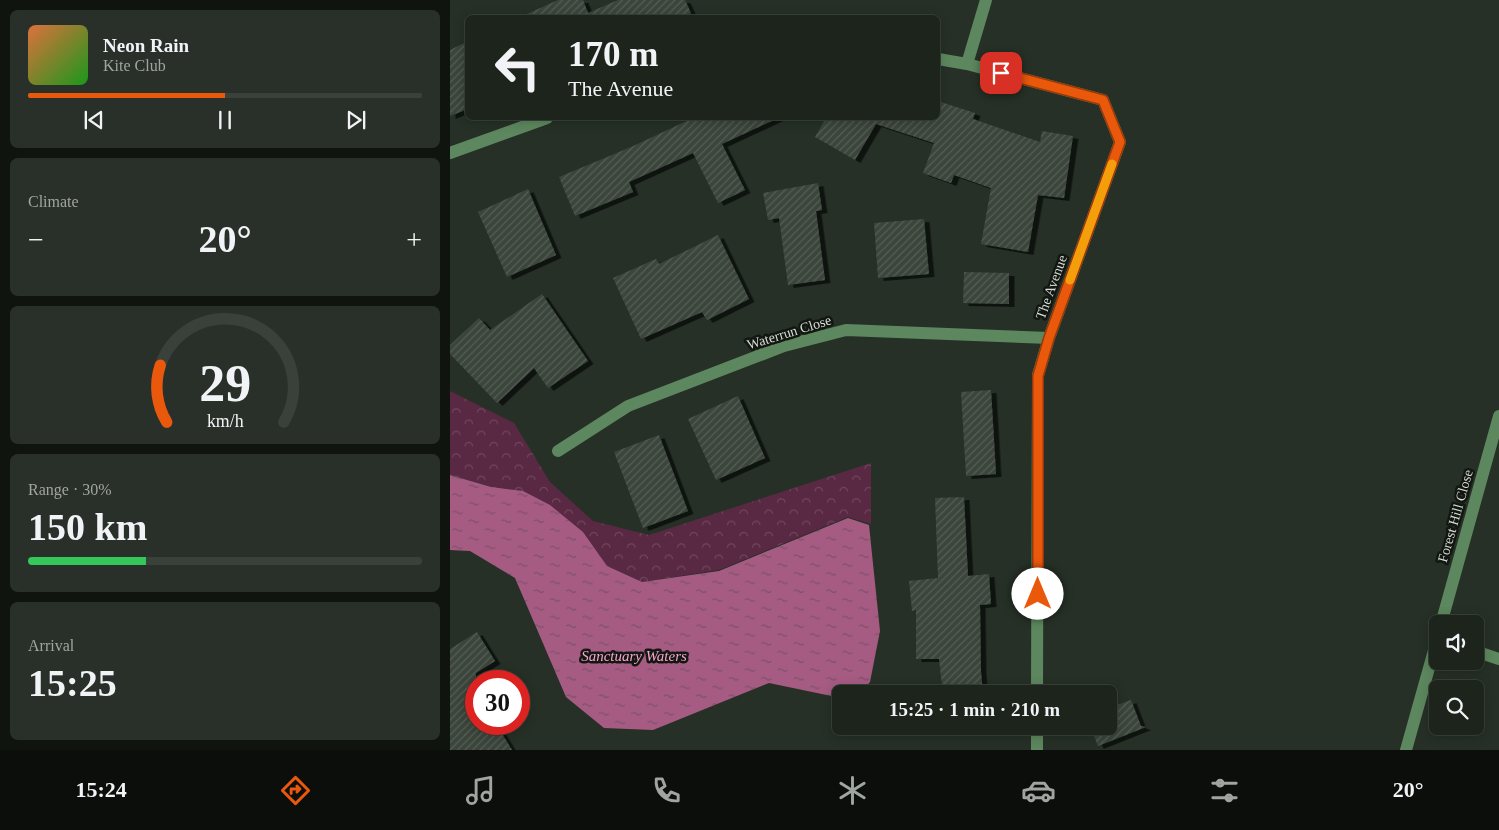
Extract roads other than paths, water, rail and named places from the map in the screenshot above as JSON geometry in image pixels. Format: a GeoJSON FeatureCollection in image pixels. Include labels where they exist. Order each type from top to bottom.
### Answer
{"type":"FeatureCollection","features":[{"type":"Feature","properties":{"kind":"street"},"geometry":{"type":"LineString","coordinates":[[967,64],[986,0]]}},
{"type":"Feature","properties":{"kind":"street","name":"The Avenue"},"geometry":{"type":"LineString","coordinates":[[940,59],[967,64],[1103,100],[1120,142],[1049,338],[1038,376],[1038,685]]}},
{"type":"Feature","properties":{"kind":"street"},"geometry":{"type":"LineString","coordinates":[[450,153],[541,120]]}},
{"type":"Feature","properties":{"kind":"street","name":"Waterrun Close"},"geometry":{"type":"LineString","coordinates":[[558,450],[628,406],[784,346],[846,330],[1049,338]]}},
{"type":"Feature","properties":{"kind":"street","name":"Forest Hill Close"},"geometry":{"type":"LineString","coordinates":[[1444,615],[1499,416]]}},
{"type":"Feature","properties":{"kind":"street"},"geometry":{"type":"LineString","coordinates":[[1484,654],[1499,659]]}},
{"type":"Feature","properties":{"kind":"street"},"geometry":{"type":"LineString","coordinates":[[1406,750],[1429,667]]}},
{"type":"Feature","properties":{"kind":"street"},"geometry":{"type":"LineString","coordinates":[[1037,735],[1037,750]]}},
{"type":"Feature","properties":{"kind":"water","name":"Sanctuary Waters"},"geometry":{"type":"Polygon","coordinates":[[[450,475],[491,487],[523,491],[550,505],[583,532],[607,566],[642,582],[719,571],[848,518],[869,525],[880,631],[870,682],[867,685],[832,685],[832,696],[769,683],[653,730],[604,728],[566,697],[515,578],[470,551],[450,550],[450,475]]]}}]}
